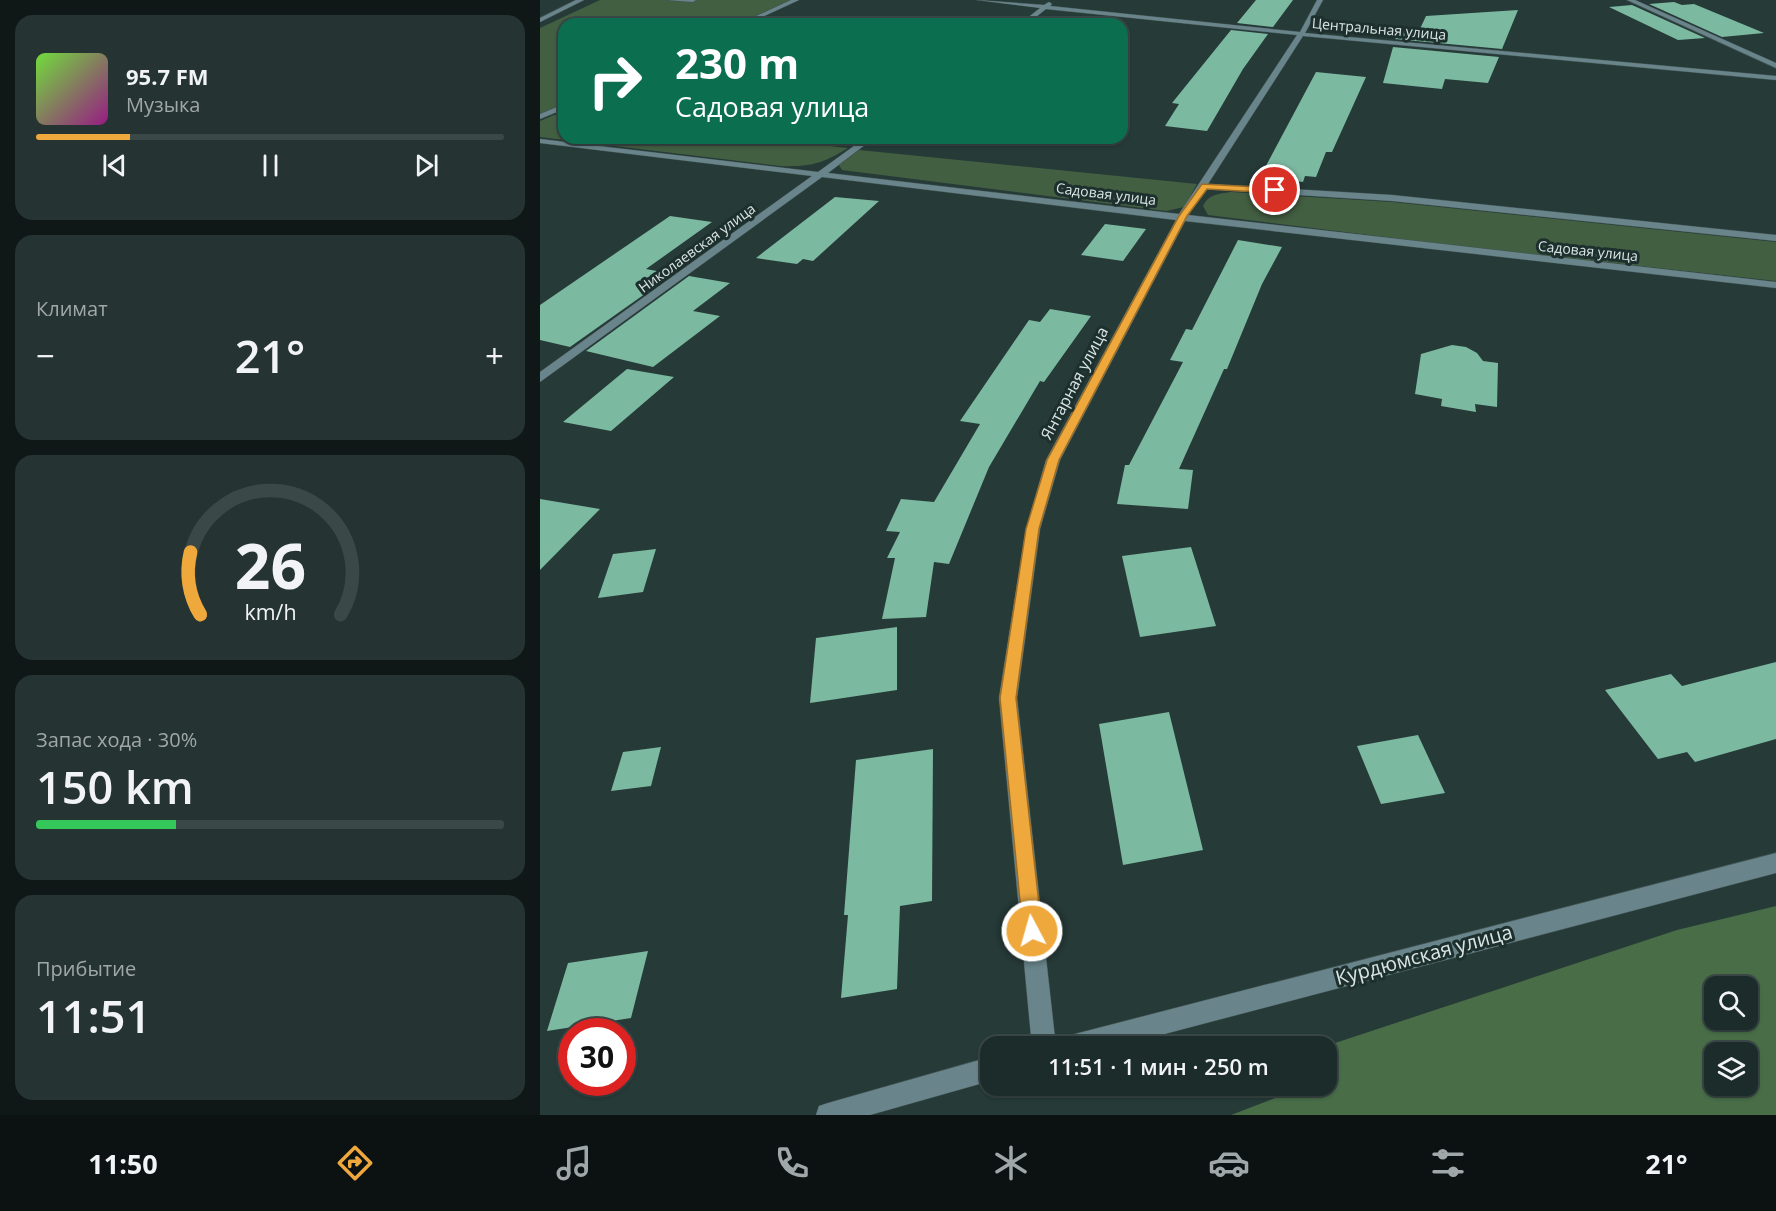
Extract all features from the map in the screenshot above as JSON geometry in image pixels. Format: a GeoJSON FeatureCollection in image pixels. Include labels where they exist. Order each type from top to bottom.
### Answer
{"type":"FeatureCollection","features":[{"type":"Feature","properties":{"kind":"street"},"geometry":{"type":"LineString","coordinates":[[540,20],[581,0]]}},
{"type":"Feature","properties":{"kind":"street"},"geometry":{"type":"LineString","coordinates":[[670,0],[693,0]]}},
{"type":"Feature","properties":{"kind":"street"},"geometry":{"type":"LineString","coordinates":[[756,18],[796,0]]}},
{"type":"Feature","properties":{"kind":"street","name":"Центральная улица"},"geometry":{"type":"LineString","coordinates":[[980,0],[1301,34],[1776,78]]}},
{"type":"Feature","properties":{"kind":"street"},"geometry":{"type":"LineString","coordinates":[[1031,18],[1055,0]]}},
{"type":"Feature","properties":{"kind":"street","name":"Янтарная улица"},"geometry":{"type":"LineString","coordinates":[[1043,1036],[1008,698],[1033,529],[1053,460],[1183,216],[1205,186],[1320,0]]}},
{"type":"Feature","properties":{"kind":"street"},"geometry":{"type":"LineString","coordinates":[[1630,0],[1776,66]]}},
{"type":"Feature","properties":{"kind":"street"},"geometry":{"type":"LineString","coordinates":[[540,117],[558,109]]}},
{"type":"Feature","properties":{"kind":"street","name":"Садовая улица"},"geometry":{"type":"LineString","coordinates":[[540,141],[558,143]]}},
{"type":"Feature","properties":{"kind":"street","name":"Садовая улица"},"geometry":{"type":"LineString","coordinates":[[566,144],[1448,249],[1776,285]]}},
{"type":"Feature","properties":{"kind":"street","name":"Николаевская улица"},"geometry":{"type":"LineString","coordinates":[[540,378],[862,144]]}},
{"type":"Feature","properties":{"kind":"street","name":"Садовая улица"},"geometry":{"type":"LineString","coordinates":[[1205,186],[1392,198],[1776,238]]}},
{"type":"Feature","properties":{"kind":"street","name":"Курдюмская улица"},"geometry":{"type":"LineString","coordinates":[[1113,1036],[1776,863]]}},
{"type":"Feature","properties":{"kind":"street"},"geometry":{"type":"LineString","coordinates":[[828,1115],[980,1072]]}},
{"type":"Feature","properties":{"kind":"green space"},"geometry":{"type":"Polygon","coordinates":[[[600,0],[792,0],[752,18],[561,18],[600,0]]]}},
{"type":"Feature","properties":{"kind":"green space"},"geometry":{"type":"Polygon","coordinates":[[[558,20],[558,106],[540,114],[540,28],[558,20]]]}},
{"type":"Feature","properties":{"kind":"green space"},"geometry":{"type":"Polygon","coordinates":[[[558,115],[558,139],[540,137],[540,121],[558,115]]]}},
{"type":"Feature","properties":{"kind":"green space"},"geometry":{"type":"Polygon","coordinates":[[[598,144],[813,144],[848,148],[831,158],[816,163],[780,166],[598,144]]]}},
{"type":"Feature","properties":{"kind":"green space"},"geometry":{"type":"Polygon","coordinates":[[[859,150],[1197,184],[1184,207],[1166,211],[842,170],[839,165],[859,150]]]}},
{"type":"Feature","properties":{"kind":"green space"},"geometry":{"type":"Polygon","coordinates":[[[1231,192],[1392,202],[1776,242],[1776,281],[1449,245],[1208,215],[1203,206],[1208,199],[1214,195],[1231,192]]]}},
{"type":"Feature","properties":{"kind":"green space"},"geometry":{"type":"Polygon","coordinates":[[[1776,906],[1776,1115],[1231,1115],[1280,1096],[1337,1096],[1337,1042],[1677,930],[1776,906]]]}},
{"type":"Feature","properties":{"kind":"building"},"geometry":{"type":"Polygon","coordinates":[[[1256,0],[1293,0],[1273,27],[1237,23],[1256,0]]]}},
{"type":"Feature","properties":{"kind":"building"},"geometry":{"type":"Polygon","coordinates":[[[1674,2],[1682,5],[1694,4],[1764,33],[1722,37],[1649,4],[1674,2]]]}},
{"type":"Feature","properties":{"kind":"building"},"geometry":{"type":"Polygon","coordinates":[[[1632,5],[1705,38],[1678,40],[1609,7],[1632,5]]]}},
{"type":"Feature","properties":{"kind":"building"},"geometry":{"type":"Polygon","coordinates":[[[1518,10],[1502,49],[1395,39],[1397,29],[1419,31],[1426,16],[1518,10]]]}},
{"type":"Feature","properties":{"kind":"building"},"geometry":{"type":"Polygon","coordinates":[[[1231,30],[1268,34],[1243,69],[1207,131],[1165,126],[1179,104],[1172,103],[1231,30]]]}},
{"type":"Feature","properties":{"kind":"building"},"geometry":{"type":"Polygon","coordinates":[[[1393,47],[1499,57],[1488,83],[1445,79],[1442,89],[1383,83],[1393,47]]]}},
{"type":"Feature","properties":{"kind":"building"},"geometry":{"type":"Polygon","coordinates":[[[1316,72],[1366,77],[1332,152],[1326,152],[1316,177],[1305,176],[1303,182],[1260,177],[1316,72]]]}},
{"type":"Feature","properties":{"kind":"building"},"geometry":{"type":"Polygon","coordinates":[[[835,197],[879,201],[813,261],[803,259],[797,264],[756,258],[835,197]]]}},
{"type":"Feature","properties":{"kind":"building"},"geometry":{"type":"Polygon","coordinates":[[[670,216],[712,222],[646,269],[673,274],[570,347],[540,340],[540,305],[670,216]]]}},
{"type":"Feature","properties":{"kind":"building"},"geometry":{"type":"Polygon","coordinates":[[[1105,224],[1146,229],[1123,261],[1081,255],[1105,224]]]}},
{"type":"Feature","properties":{"kind":"building"},"geometry":{"type":"Polygon","coordinates":[[[1238,240],[1282,247],[1262,284],[1227,369],[1224,369],[1179,469],[1193,470],[1188,509],[1117,504],[1125,465],[1129,465],[1183,362],[1170,360],[1186,329],[1192,330],[1238,240]]]}},
{"type":"Feature","properties":{"kind":"building"},"geometry":{"type":"Polygon","coordinates":[[[689,276],[730,283],[693,311],[720,316],[653,367],[586,351],[689,276]]]}},
{"type":"Feature","properties":{"kind":"building"},"geometry":{"type":"Polygon","coordinates":[[[1050,309],[1091,316],[1044,382],[1040,381],[989,467],[949,564],[934,562],[926,617],[882,619],[895,558],[887,558],[900,532],[886,531],[901,499],[934,502],[980,424],[960,421],[1029,320],[1040,322],[1050,309]]]}},
{"type":"Feature","properties":{"kind":"building"},"geometry":{"type":"Polygon","coordinates":[[[1452,345],[1466,347],[1477,353],[1483,361],[1498,363],[1497,407],[1475,404],[1476,412],[1441,406],[1442,399],[1415,394],[1421,354],[1452,345]]]}},
{"type":"Feature","properties":{"kind":"building"},"geometry":{"type":"Polygon","coordinates":[[[627,369],[674,377],[611,431],[563,422],[627,369]]]}},
{"type":"Feature","properties":{"kind":"building"},"geometry":{"type":"Polygon","coordinates":[[[540,499],[600,509],[540,570],[540,499]]]}},
{"type":"Feature","properties":{"kind":"building"},"geometry":{"type":"Polygon","coordinates":[[[1191,547],[1216,626],[1140,637],[1122,556],[1191,547]]]}},
{"type":"Feature","properties":{"kind":"building"},"geometry":{"type":"Polygon","coordinates":[[[656,549],[643,592],[598,598],[613,554],[656,549]]]}},
{"type":"Feature","properties":{"kind":"building"},"geometry":{"type":"Polygon","coordinates":[[[897,627],[897,690],[810,703],[816,638],[897,627]]]}},
{"type":"Feature","properties":{"kind":"building"},"geometry":{"type":"Polygon","coordinates":[[[1776,662],[1776,739],[1695,762],[1687,752],[1658,759],[1605,690],[1671,674],[1682,686],[1776,662]]]}},
{"type":"Feature","properties":{"kind":"building"},"geometry":{"type":"Polygon","coordinates":[[[1169,712],[1203,850],[1123,865],[1099,724],[1169,712]]]}},
{"type":"Feature","properties":{"kind":"building"},"geometry":{"type":"Polygon","coordinates":[[[1418,735],[1445,793],[1381,804],[1357,746],[1418,735]]]}},
{"type":"Feature","properties":{"kind":"building"},"geometry":{"type":"Polygon","coordinates":[[[661,747],[651,786],[611,791],[623,752],[661,747]]]}},
{"type":"Feature","properties":{"kind":"building"},"geometry":{"type":"Polygon","coordinates":[[[933,749],[932,901],[900,906],[897,989],[841,998],[848,915],[844,915],[856,760],[933,749]]]}},
{"type":"Feature","properties":{"kind":"building"},"geometry":{"type":"Polygon","coordinates":[[[648,951],[631,1018],[558,1018],[558,1029],[547,1031],[568,963],[648,951]]]}},
{"type":"Feature","properties":{"kind":"route"},"geometry":{"type":"LineString","coordinates":[[1032,931],[1008,698],[1033,529],[1053,460],[1183,216],[1205,186],[1275,190]]}}]}
